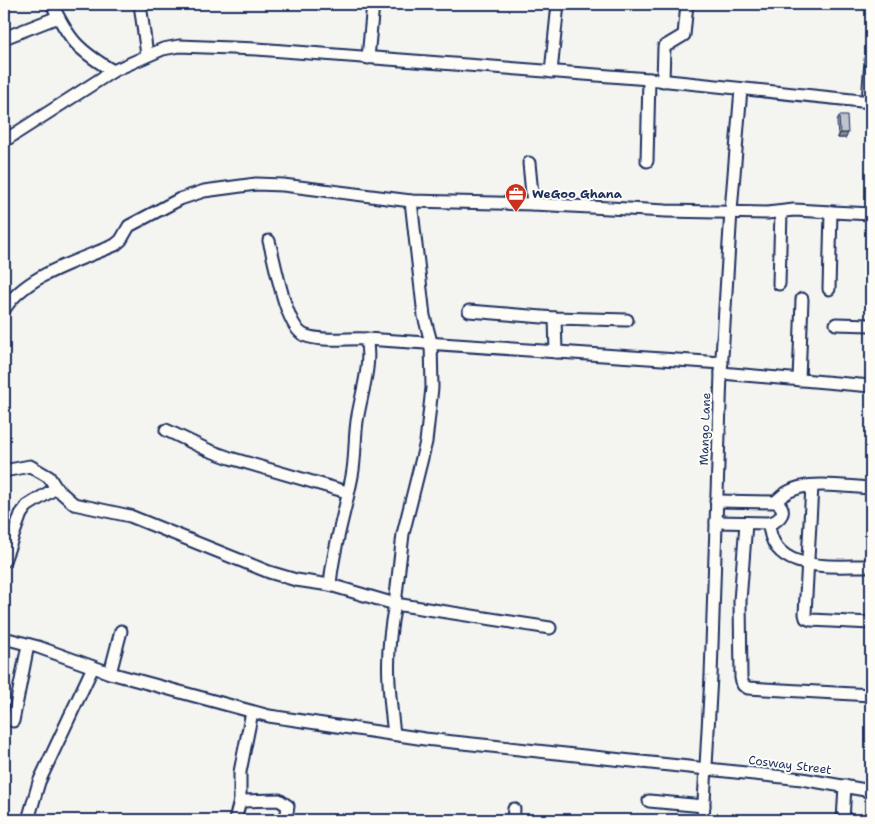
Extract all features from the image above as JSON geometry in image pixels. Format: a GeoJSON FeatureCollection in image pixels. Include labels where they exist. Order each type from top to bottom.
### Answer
{"type":"FeatureCollection","features":[{"type":"Feature","properties":{"kind":"street"},"geometry":{"type":"LineString","coordinates":[[52,4],[65,32],[76,46],[113,71]]}},
{"type":"Feature","properties":{"kind":"street"},"geometry":{"type":"LineString","coordinates":[[140,4],[147,55]]}},
{"type":"Feature","properties":{"kind":"street"},"geometry":{"type":"LineString","coordinates":[[368,58],[373,4]]}},
{"type":"Feature","properties":{"kind":"street"},"geometry":{"type":"LineString","coordinates":[[551,72],[558,4]]}},
{"type":"Feature","properties":{"kind":"street"},"geometry":{"type":"LineString","coordinates":[[663,81],[664,47],[684,35],[687,4]]}},
{"type":"Feature","properties":{"kind":"street"},"geometry":{"type":"LineString","coordinates":[[4,38],[58,17]]}},
{"type":"Feature","properties":{"kind":"street"},"geometry":{"type":"LineString","coordinates":[[4,141],[113,71],[147,55],[179,46],[648,79],[869,102],[871,60]]}},
{"type":"Feature","properties":{"kind":"street"},"geometry":{"type":"LineString","coordinates":[[647,161],[648,79]]}},
{"type":"Feature","properties":{"kind":"street","name":"Mango Lane"},"geometry":{"type":"LineString","coordinates":[[703,820],[711,676],[716,501],[730,211],[741,89]]}},
{"type":"Feature","properties":{"kind":"street"},"geometry":{"type":"LineString","coordinates":[[529,162],[533,204]]}},
{"type":"Feature","properties":{"kind":"street"},"geometry":{"type":"LineString","coordinates":[[4,310],[15,294],[33,280],[115,245],[121,240],[129,226],[180,199],[204,191],[256,184],[283,185],[411,201],[533,204],[666,211],[781,212],[794,210],[871,214]]}},
{"type":"Feature","properties":{"kind":"street"},"geometry":{"type":"LineString","coordinates":[[394,734],[387,653],[403,534],[421,463],[432,406],[431,342],[424,316],[411,201]]}},
{"type":"Feature","properties":{"kind":"street"},"geometry":{"type":"LineString","coordinates":[[778,284],[781,212]]}},
{"type":"Feature","properties":{"kind":"street"},"geometry":{"type":"LineString","coordinates":[[828,289],[831,212]]}},
{"type":"Feature","properties":{"kind":"street"},"geometry":{"type":"LineString","coordinates":[[269,241],[286,306],[298,332],[304,335],[323,339],[366,338],[556,352],[722,368],[799,380],[871,386]]}},
{"type":"Feature","properties":{"kind":"street"},"geometry":{"type":"LineString","coordinates":[[799,380],[802,299]]}},
{"type":"Feature","properties":{"kind":"street"},"geometry":{"type":"LineString","coordinates":[[469,311],[555,318],[627,320]]}},
{"type":"Feature","properties":{"kind":"street"},"geometry":{"type":"LineString","coordinates":[[555,318],[556,352]]}},
{"type":"Feature","properties":{"kind":"street"},"geometry":{"type":"LineString","coordinates":[[836,324],[871,325]]}},
{"type":"Feature","properties":{"kind":"street"},"geometry":{"type":"LineString","coordinates":[[330,585],[332,556],[354,466],[354,436],[365,375],[366,338]]}},
{"type":"Feature","properties":{"kind":"street"},"geometry":{"type":"LineString","coordinates":[[166,430],[230,458],[348,492]]}},
{"type":"Feature","properties":{"kind":"street"},"geometry":{"type":"LineString","coordinates":[[4,471],[30,466],[49,477],[56,488],[74,504],[130,516],[269,572],[296,580],[330,585],[366,598],[395,604],[550,628]]}},
{"type":"Feature","properties":{"kind":"street"},"geometry":{"type":"LineString","coordinates":[[812,486],[806,618],[811,620],[871,623]]}},
{"type":"Feature","properties":{"kind":"street"},"geometry":{"type":"LineString","coordinates":[[776,502],[790,489],[812,486],[871,488]]}},
{"type":"Feature","properties":{"kind":"street"},"geometry":{"type":"LineString","coordinates":[[4,561],[21,514],[27,506],[56,488]]}},
{"type":"Feature","properties":{"kind":"street"},"geometry":{"type":"LineString","coordinates":[[716,501],[776,502],[780,504],[782,516],[778,522],[746,524],[716,522]]}},
{"type":"Feature","properties":{"kind":"street"},"geometry":{"type":"LineString","coordinates":[[758,502],[774,547],[792,561],[808,564],[871,566]]}},
{"type":"Feature","properties":{"kind":"street"},"geometry":{"type":"LineString","coordinates":[[746,524],[740,601],[741,678],[743,685],[748,688],[871,695]]}},
{"type":"Feature","properties":{"kind":"street"},"geometry":{"type":"LineString","coordinates":[[110,673],[121,631]]}},
{"type":"Feature","properties":{"kind":"street","name":"Cosway Street"},"geometry":{"type":"LineString","coordinates":[[4,638],[110,673],[252,712],[394,734],[706,770],[802,779],[871,791]]}},
{"type":"Feature","properties":{"kind":"street"},"geometry":{"type":"LineString","coordinates":[[13,721],[28,645]]}},
{"type":"Feature","properties":{"kind":"street"},"geometry":{"type":"LineString","coordinates":[[28,820],[39,782],[92,667]]}},
{"type":"Feature","properties":{"kind":"street"},"geometry":{"type":"LineString","coordinates":[[236,820],[240,801],[240,772],[252,712]]}},
{"type":"Feature","properties":{"kind":"street"},"geometry":{"type":"LineString","coordinates":[[843,820],[845,786]]}},
{"type":"Feature","properties":{"kind":"street"},"geometry":{"type":"LineString","coordinates":[[240,801],[279,800],[288,806],[286,820]]}},
{"type":"Feature","properties":{"kind":"street"},"geometry":{"type":"LineString","coordinates":[[648,801],[704,806]]}},
{"type":"Feature","properties":{"kind":"building"},"geometry":{"type":"Polygon","coordinates":[[[839,116],[847,116],[848,133],[840,133],[839,116]]]}},
{"type":"Feature","properties":{"kind":"place","name":"WeGoo Ghana"},"geometry":{"type":"Point","coordinates":[516,213]}}]}
